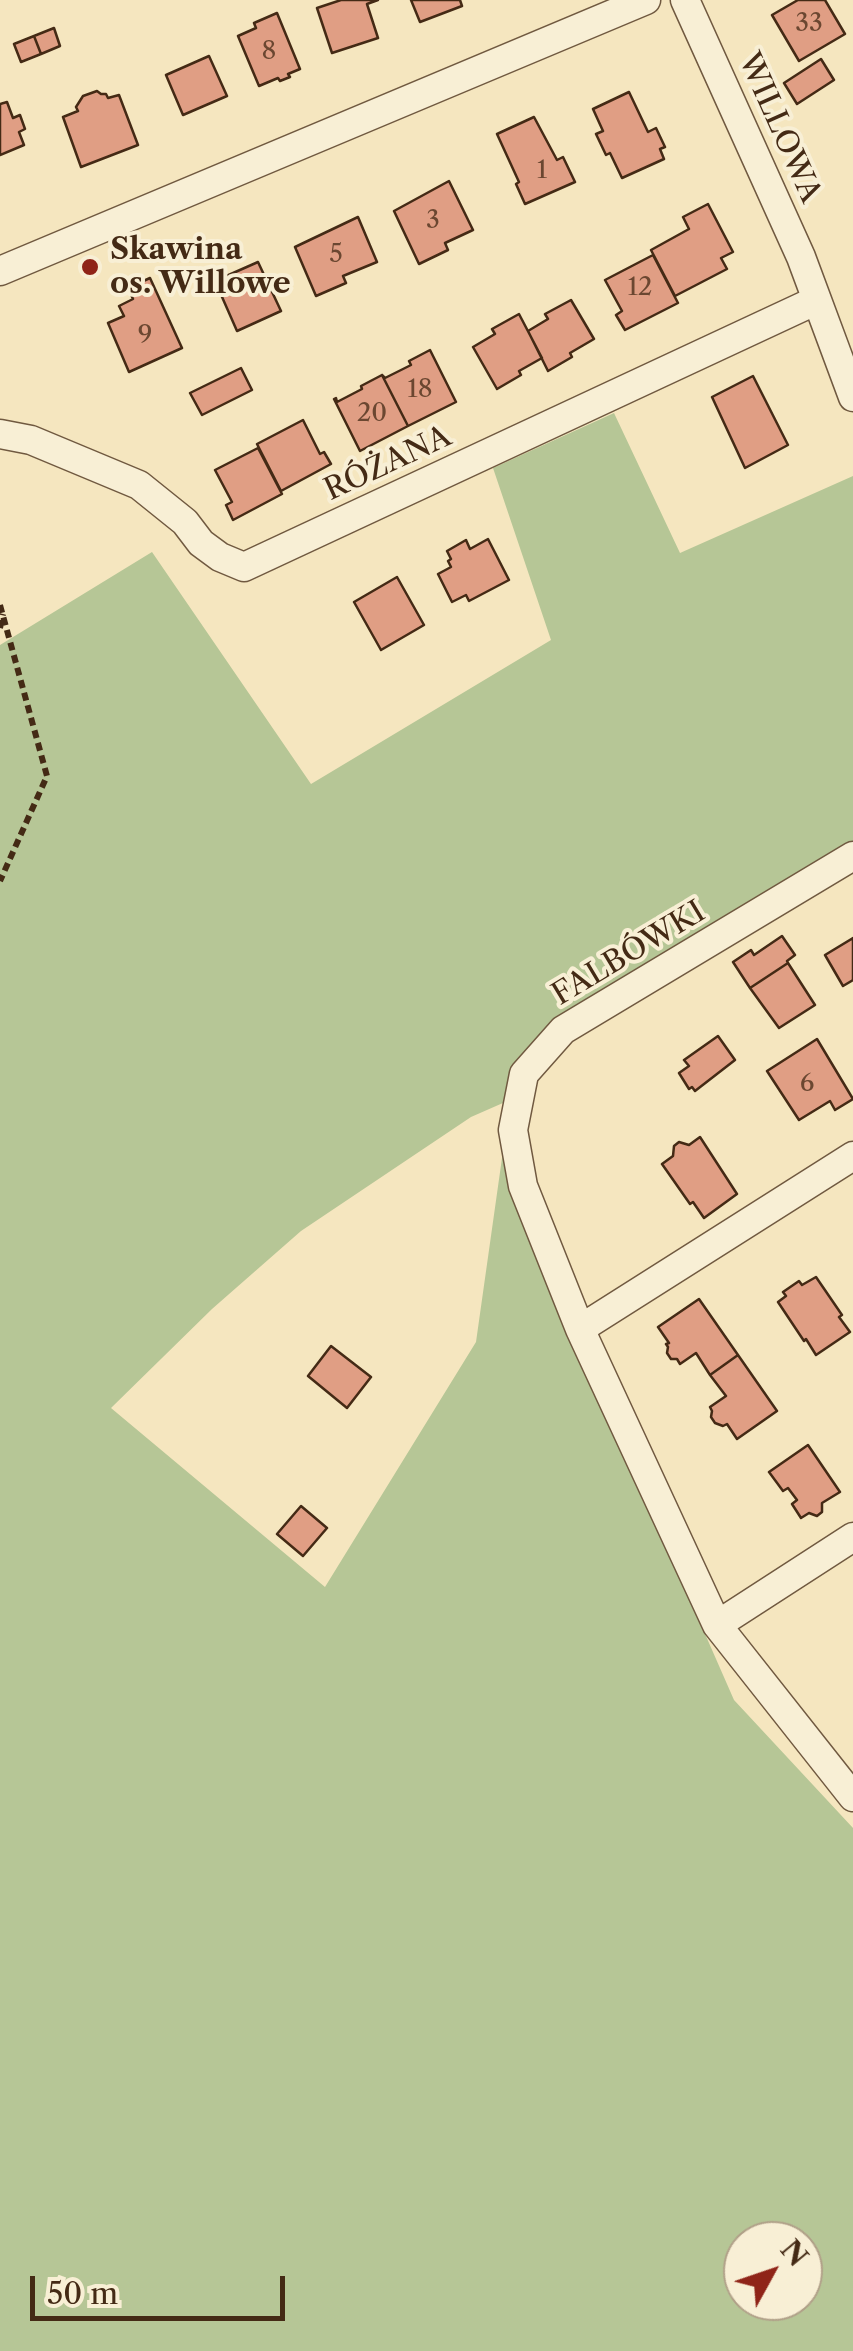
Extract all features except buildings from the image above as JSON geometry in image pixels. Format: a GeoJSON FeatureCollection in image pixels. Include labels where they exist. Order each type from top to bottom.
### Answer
{"type":"FeatureCollection","features":[{"type":"Feature","properties":{"kind":"street"},"geometry":{"type":"LineString","coordinates":[[0,271],[646,0]]}},
{"type":"Feature","properties":{"kind":"street","name":"WILLOWA"},"geometry":{"type":"LineString","coordinates":[[686,0],[801,257],[853,397]]}},
{"type":"Feature","properties":{"kind":"street","name":"RÓŻANA"},"geometry":{"type":"LineString","coordinates":[[0,434],[31,440],[138,484],[185,522],[201,543],[244,567],[817,300]]}},
{"type":"Feature","properties":{"kind":"street","name":"FALBÓWKI"},"geometry":{"type":"LineString","coordinates":[[853,856],[564,1030],[524,1074],[513,1130],[523,1186],[580,1329],[717,1625],[853,1796]]}},
{"type":"Feature","properties":{"kind":"street"},"geometry":{"type":"LineString","coordinates":[[580,1329],[853,1156]]}},
{"type":"Feature","properties":{"kind":"street"},"geometry":{"type":"LineString","coordinates":[[717,1625],[853,1537]]}},
{"type":"Feature","properties":{"kind":"path"},"geometry":{"type":"LineString","coordinates":[[0,628],[2,608]]}},
{"type":"Feature","properties":{"kind":"path"},"geometry":{"type":"LineString","coordinates":[[0,881],[47,776],[2,608]]}},
{"type":"Feature","properties":{"kind":"green space"},"geometry":{"type":"Polygon","coordinates":[[[614,413],[680,553],[853,476],[853,841],[751,900],[725,923],[561,1024],[512,1099],[471,1117],[301,1231],[212,1309],[111,1408],[325,1587],[476,1342],[503,1151],[573,1333],[734,1700],[853,1828],[853,2351],[0,2351],[0,645],[152,552],[311,784],[551,640],[493,468],[614,413]]]}},
{"type":"Feature","properties":{"kind":"place","name":"Skawina os. Willowe"},"geometry":{"type":"Point","coordinates":[90,267]}}]}
